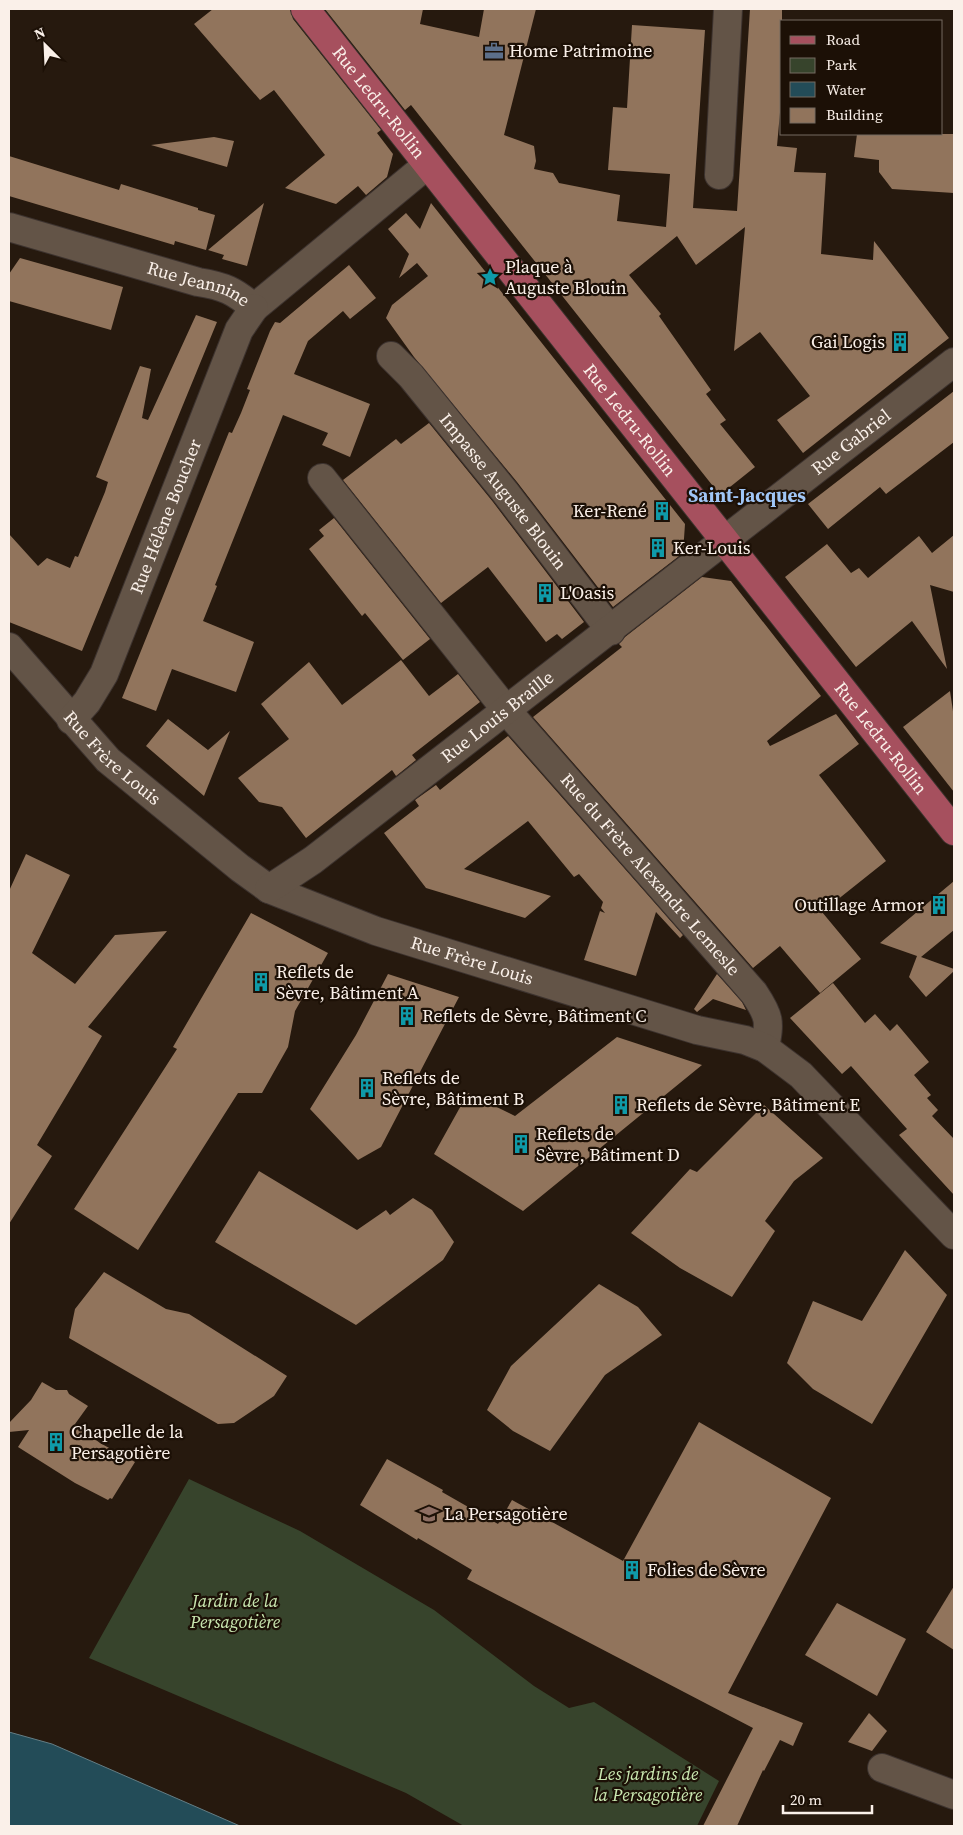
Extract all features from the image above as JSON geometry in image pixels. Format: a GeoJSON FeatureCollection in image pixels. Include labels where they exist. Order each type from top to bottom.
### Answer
{"type":"FeatureCollection","features":[{"type":"Feature","properties":{"kind":"main road","name":"Rue Ledru-Rollin"},"geometry":{"type":"LineString","coordinates":[[305,9],[954,830]]}},
{"type":"Feature","properties":{"kind":"street"},"geometry":{"type":"LineString","coordinates":[[719,176],[728,9]]}},
{"type":"Feature","properties":{"kind":"street","name":"Rue Jeannine"},"geometry":{"type":"LineString","coordinates":[[9,227],[198,282],[220,286],[238,294],[254,308],[427,165]]}},
{"type":"Feature","properties":{"kind":"street","name":"Rue Hélène Boucher"},"geometry":{"type":"LineString","coordinates":[[71,720],[87,702],[104,674],[239,330],[254,308]]}},
{"type":"Feature","properties":{"kind":"street","name":"Impasse Auguste Blouin"},"geometry":{"type":"LineString","coordinates":[[390,356],[411,376],[611,631]]}},
{"type":"Feature","properties":{"kind":"street","name":"Rue Gabriel"},"geometry":{"type":"LineString","coordinates":[[724,541],[954,362]]}},
{"type":"Feature","properties":{"kind":"street","name":"Rue du Frère Alexandre Lemesle"},"geometry":{"type":"LineString","coordinates":[[322,478],[507,711],[754,993],[764,1009],[769,1023],[765,1048]]}},
{"type":"Feature","properties":{"kind":"street","name":"Rue Louis Braille"},"geometry":{"type":"LineString","coordinates":[[269,888],[313,860],[611,631],[724,541]]}},
{"type":"Feature","properties":{"kind":"street","name":"Rue Frère Louis"},"geometry":{"type":"LineString","coordinates":[[9,647],[108,760],[240,868],[269,888],[385,934],[698,1030],[745,1040],[765,1048],[801,1076],[954,1235]]}},
{"type":"Feature","properties":{"kind":"street"},"geometry":{"type":"LineString","coordinates":[[882,1768],[954,1795]]}},
{"type":"Feature","properties":{"kind":"green space","name":"Jardin de la Persagotière"},"geometry":{"type":"Polygon","coordinates":[[[189,1479],[300,1531],[434,1610],[534,1686],[569,1708],[594,1702],[719,1781],[697,1826],[464,1826],[406,1793],[89,1658],[189,1479]]]}},
{"type":"Feature","properties":{"kind":"water"},"geometry":{"type":"Polygon","coordinates":[[[9,1732],[52,1744],[240,1826],[9,1826],[9,1732]]]}},
{"type":"Feature","properties":{"kind":"building"},"geometry":{"type":"Polygon","coordinates":[[[213,9],[290,9],[293,19],[381,130],[377,133],[393,154],[387,177],[366,195],[358,186],[336,204],[285,188],[325,155],[274,90],[260,100],[194,24],[213,9]]]}},
{"type":"Feature","properties":{"kind":"building"},"geometry":{"type":"Polygon","coordinates":[[[325,9],[423,9],[420,24],[479,37],[484,9],[536,9],[504,135],[534,146],[536,161],[534,169],[553,173],[559,183],[620,195],[617,221],[666,227],[670,174],[608,170],[613,107],[627,108],[632,25],[705,30],[693,208],[737,211],[750,9],[782,9],[782,20],[780,20],[780,112],[777,146],[797,148],[794,172],[826,173],[821,254],[873,260],[874,241],[949,338],[803,453],[777,420],[810,396],[760,332],[734,351],[745,227],[696,265],[677,236],[629,275],[661,314],[659,316],[711,390],[706,394],[726,420],[720,424],[755,467],[720,495],[411,105],[405,110],[325,9]]]}},
{"type":"Feature","properties":{"kind":"building"},"geometry":{"type":"Polygon","coordinates":[[[954,134],[954,193],[892,189],[879,172],[879,160],[854,157],[857,135],[954,134]]]}},
{"type":"Feature","properties":{"kind":"building"},"geometry":{"type":"Polygon","coordinates":[[[214,137],[234,141],[227,167],[151,145],[214,137]]]}},
{"type":"Feature","properties":{"kind":"building"},"geometry":{"type":"Polygon","coordinates":[[[9,156],[119,190],[121,184],[215,215],[206,250],[175,241],[174,245],[9,196],[9,156]]]}},
{"type":"Feature","properties":{"kind":"building"},"geometry":{"type":"Polygon","coordinates":[[[264,203],[247,266],[222,259],[224,255],[208,250],[264,203]]]}},
{"type":"Feature","properties":{"kind":"building"},"geometry":{"type":"Polygon","coordinates":[[[431,203],[685,524],[683,553],[613,607],[517,482],[414,357],[386,318],[392,305],[428,276],[417,263],[399,278],[409,254],[388,229],[406,213],[420,229],[431,203]]]}},
{"type":"Feature","properties":{"kind":"building"},"geometry":{"type":"Polygon","coordinates":[[[20,258],[123,287],[111,330],[9,301],[9,274],[20,258]]]}},
{"type":"Feature","properties":{"kind":"building"},"geometry":{"type":"Polygon","coordinates":[[[349,265],[376,298],[350,319],[343,311],[308,341],[294,374],[370,404],[350,457],[322,445],[328,433],[283,415],[215,585],[217,586],[203,621],[254,642],[236,692],[172,669],[156,711],[122,698],[229,432],[232,433],[241,413],[250,390],[247,389],[270,331],[275,322],[280,323],[349,265]]]}},
{"type":"Feature","properties":{"kind":"building"},"geometry":{"type":"Polygon","coordinates":[[[196,315],[217,322],[82,651],[9,622],[9,534],[38,566],[47,558],[70,568],[75,556],[78,557],[105,492],[108,482],[96,477],[140,366],[151,369],[142,418],[148,420],[196,315]]]}},
{"type":"Feature","properties":{"kind":"building"},"geometry":{"type":"Polygon","coordinates":[[[954,391],[954,442],[886,494],[880,487],[828,529],[808,504],[954,391]]]}},
{"type":"Feature","properties":{"kind":"building"},"geometry":{"type":"Polygon","coordinates":[[[429,423],[493,502],[584,622],[562,639],[557,634],[546,642],[488,567],[441,603],[343,480],[396,439],[401,444],[429,423]]]}},
{"type":"Feature","properties":{"kind":"building"},"geometry":{"type":"Polygon","coordinates":[[[334,518],[430,639],[403,660],[365,613],[362,616],[309,549],[324,536],[319,530],[334,518]]]}},
{"type":"Feature","properties":{"kind":"building"},"geometry":{"type":"Polygon","coordinates":[[[954,535],[954,592],[930,585],[947,669],[912,621],[856,667],[785,577],[827,544],[851,573],[859,568],[868,578],[919,536],[932,553],[954,535]]]}},
{"type":"Feature","properties":{"kind":"building"},"geometry":{"type":"Polygon","coordinates":[[[702,577],[731,581],[821,696],[767,741],[770,746],[836,714],[859,744],[819,775],[886,861],[822,912],[861,959],[820,993],[780,946],[753,968],[533,717],[622,647],[619,644],[625,637],[702,577]]]}},
{"type":"Feature","properties":{"kind":"building"},"geometry":{"type":"Polygon","coordinates":[[[401,660],[429,696],[458,674],[480,702],[412,755],[416,760],[396,776],[392,770],[306,838],[282,807],[259,802],[238,778],[289,739],[261,704],[309,662],[342,705],[401,660]]]}},
{"type":"Feature","properties":{"kind":"building"},"geometry":{"type":"Polygon","coordinates":[[[950,691],[954,718],[954,792],[903,727],[950,691]]]}},
{"type":"Feature","properties":{"kind":"building"},"geometry":{"type":"Polygon","coordinates":[[[168,719],[208,750],[230,731],[204,796],[146,746],[168,719]]]}},
{"type":"Feature","properties":{"kind":"building"},"geometry":{"type":"Polygon","coordinates":[[[508,736],[683,935],[680,938],[656,912],[636,976],[584,960],[600,911],[605,913],[601,908],[603,902],[579,874],[574,877],[528,821],[464,869],[551,896],[525,918],[426,888],[384,833],[419,806],[415,800],[436,785],[440,790],[508,736]]]}},
{"type":"Feature","properties":{"kind":"building"},"geometry":{"type":"Polygon","coordinates":[[[26,854],[70,875],[32,953],[75,984],[115,935],[167,931],[88,1027],[102,1036],[37,1145],[52,1156],[9,1224],[9,891],[26,854]]]}},
{"type":"Feature","properties":{"kind":"building","name":"Outillage Armor"},"geometry":{"type":"Polygon","coordinates":[[[954,881],[954,930],[921,957],[954,969],[954,971],[926,997],[909,977],[917,956],[880,943],[954,881]]]}},
{"type":"Feature","properties":{"kind":"building"},"geometry":{"type":"Polygon","coordinates":[[[251,913],[328,953],[295,1011],[288,1047],[262,1093],[238,1093],[138,1250],[74,1209],[177,1049],[173,1047],[251,913]]]}},
{"type":"Feature","properties":{"kind":"building"},"geometry":{"type":"Polygon","coordinates":[[[388,974],[459,997],[381,1147],[358,1160],[310,1109],[356,1035],[388,974]]]}},
{"type":"Feature","properties":{"kind":"building"},"geometry":{"type":"Polygon","coordinates":[[[717,974],[742,1002],[746,1010],[713,999],[697,1012],[694,1009],[717,974]]]}},
{"type":"Feature","properties":{"kind":"building"},"geometry":{"type":"Polygon","coordinates":[[[833,983],[865,1023],[875,1014],[890,1031],[897,1024],[929,1062],[914,1075],[931,1095],[927,1098],[938,1110],[932,1116],[954,1139],[954,1195],[899,1135],[907,1129],[851,1066],[842,1074],[790,1018],[833,983]]]}},
{"type":"Feature","properties":{"kind":"building","name":"Reflets de Sèvre, Bâtiment D"},"geometry":{"type":"Polygon","coordinates":[[[617,1037],[702,1065],[523,1211],[434,1154],[468,1093],[515,1116],[617,1037]]]}},
{"type":"Feature","properties":{"kind":"building"},"geometry":{"type":"Polygon","coordinates":[[[764,1105],[823,1158],[794,1181],[765,1221],[775,1231],[732,1297],[680,1268],[631,1233],[690,1169],[697,1172],[764,1105]]]}},
{"type":"Feature","properties":{"kind":"building"},"geometry":{"type":"Polygon","coordinates":[[[259,1171],[357,1230],[386,1210],[390,1215],[413,1198],[432,1210],[454,1242],[443,1260],[356,1325],[215,1242],[259,1171]]]}},
{"type":"Feature","properties":{"kind":"building"},"geometry":{"type":"Polygon","coordinates":[[[905,1250],[947,1295],[872,1424],[813,1389],[787,1363],[813,1301],[862,1321],[905,1250]]]}},
{"type":"Feature","properties":{"kind":"building"},"geometry":{"type":"Polygon","coordinates":[[[104,1272],[166,1309],[189,1314],[287,1376],[274,1396],[234,1423],[218,1424],[69,1338],[75,1309],[104,1272]]]}},
{"type":"Feature","properties":{"kind":"building"},"geometry":{"type":"Polygon","coordinates":[[[599,1284],[638,1307],[662,1335],[605,1375],[550,1451],[513,1431],[487,1410],[511,1366],[599,1284]]]}},
{"type":"Feature","properties":{"kind":"building","name":"Chapelle de la Persagotière"},"geometry":{"type":"Polygon","coordinates":[[[42,1382],[56,1390],[67,1390],[69,1394],[88,1406],[75,1424],[100,1443],[135,1462],[112,1499],[108,1500],[75,1483],[18,1447],[29,1430],[9,1432],[9,1423],[31,1400],[42,1382]]]}},
{"type":"Feature","properties":{"kind":"building","name":"Folies de Sèvre"},"geometry":{"type":"Polygon","coordinates":[[[699,1422],[831,1498],[728,1693],[803,1723],[793,1746],[780,1740],[763,1770],[737,1826],[703,1826],[753,1728],[467,1579],[472,1570],[418,1538],[417,1540],[360,1505],[387,1459],[443,1490],[442,1492],[498,1524],[512,1500],[623,1561],[699,1422]]]}},
{"type":"Feature","properties":{"kind":"building"},"geometry":{"type":"Polygon","coordinates":[[[954,1586],[954,1650],[926,1632],[954,1586]]]}},
{"type":"Feature","properties":{"kind":"building"},"geometry":{"type":"Polygon","coordinates":[[[837,1603],[906,1639],[877,1696],[805,1655],[837,1603]]]}},
{"type":"Feature","properties":{"kind":"building"},"geometry":{"type":"Polygon","coordinates":[[[869,1713],[887,1731],[872,1751],[848,1742],[869,1713]]]}},
{"type":"Feature","properties":{"kind":"place","name":"Home Patrimoine"},"geometry":{"type":"Point","coordinates":[494,51]}},
{"type":"Feature","properties":{"kind":"place","name":"Plaque à Auguste Blouin"},"geometry":{"type":"Point","coordinates":[490,277]}},
{"type":"Feature","properties":{"kind":"place","name":"Gai Logis"},"geometry":{"type":"Point","coordinates":[900,342]}},
{"type":"Feature","properties":{"kind":"place","name":"Ker-René"},"geometry":{"type":"Point","coordinates":[662,511]}},
{"type":"Feature","properties":{"kind":"place","name":"Ker-Louis"},"geometry":{"type":"Point","coordinates":[658,548]}},
{"type":"Feature","properties":{"kind":"place","name":"L'Oasis"},"geometry":{"type":"Point","coordinates":[545,593]}},
{"type":"Feature","properties":{"kind":"place","name":"Outillage Armor"},"geometry":{"type":"Point","coordinates":[939,905]}},
{"type":"Feature","properties":{"kind":"place","name":"Reflets de Sèvre, Bâtiment A"},"geometry":{"type":"Point","coordinates":[261,982]}},
{"type":"Feature","properties":{"kind":"place","name":"Reflets de Sèvre, Bâtiment C"},"geometry":{"type":"Point","coordinates":[407,1016]}},
{"type":"Feature","properties":{"kind":"place","name":"Reflets de Sèvre, Bâtiment B"},"geometry":{"type":"Point","coordinates":[367,1088]}},
{"type":"Feature","properties":{"kind":"place","name":"Reflets de Sèvre, Bâtiment E"},"geometry":{"type":"Point","coordinates":[621,1105]}},
{"type":"Feature","properties":{"kind":"place","name":"Reflets de Sèvre, Bâtiment D"},"geometry":{"type":"Point","coordinates":[521,1144]}},
{"type":"Feature","properties":{"kind":"place","name":"Chapelle de la Persagotière"},"geometry":{"type":"Point","coordinates":[56,1442]}},
{"type":"Feature","properties":{"kind":"place","name":"La Persagotière"},"geometry":{"type":"Point","coordinates":[429,1514]}},
{"type":"Feature","properties":{"kind":"place","name":"Folies de Sèvre"},"geometry":{"type":"Point","coordinates":[632,1570]}},
{"type":"Feature","properties":{"kind":"district","name":"Saint-Jacques"},"geometry":{"type":"Point","coordinates":[747,495]}},
{"type":"Feature","properties":{"kind":"park label","name":"Les jardins de la Persagotière"},"geometry":{"type":"Point","coordinates":[648,1784]}}]}
